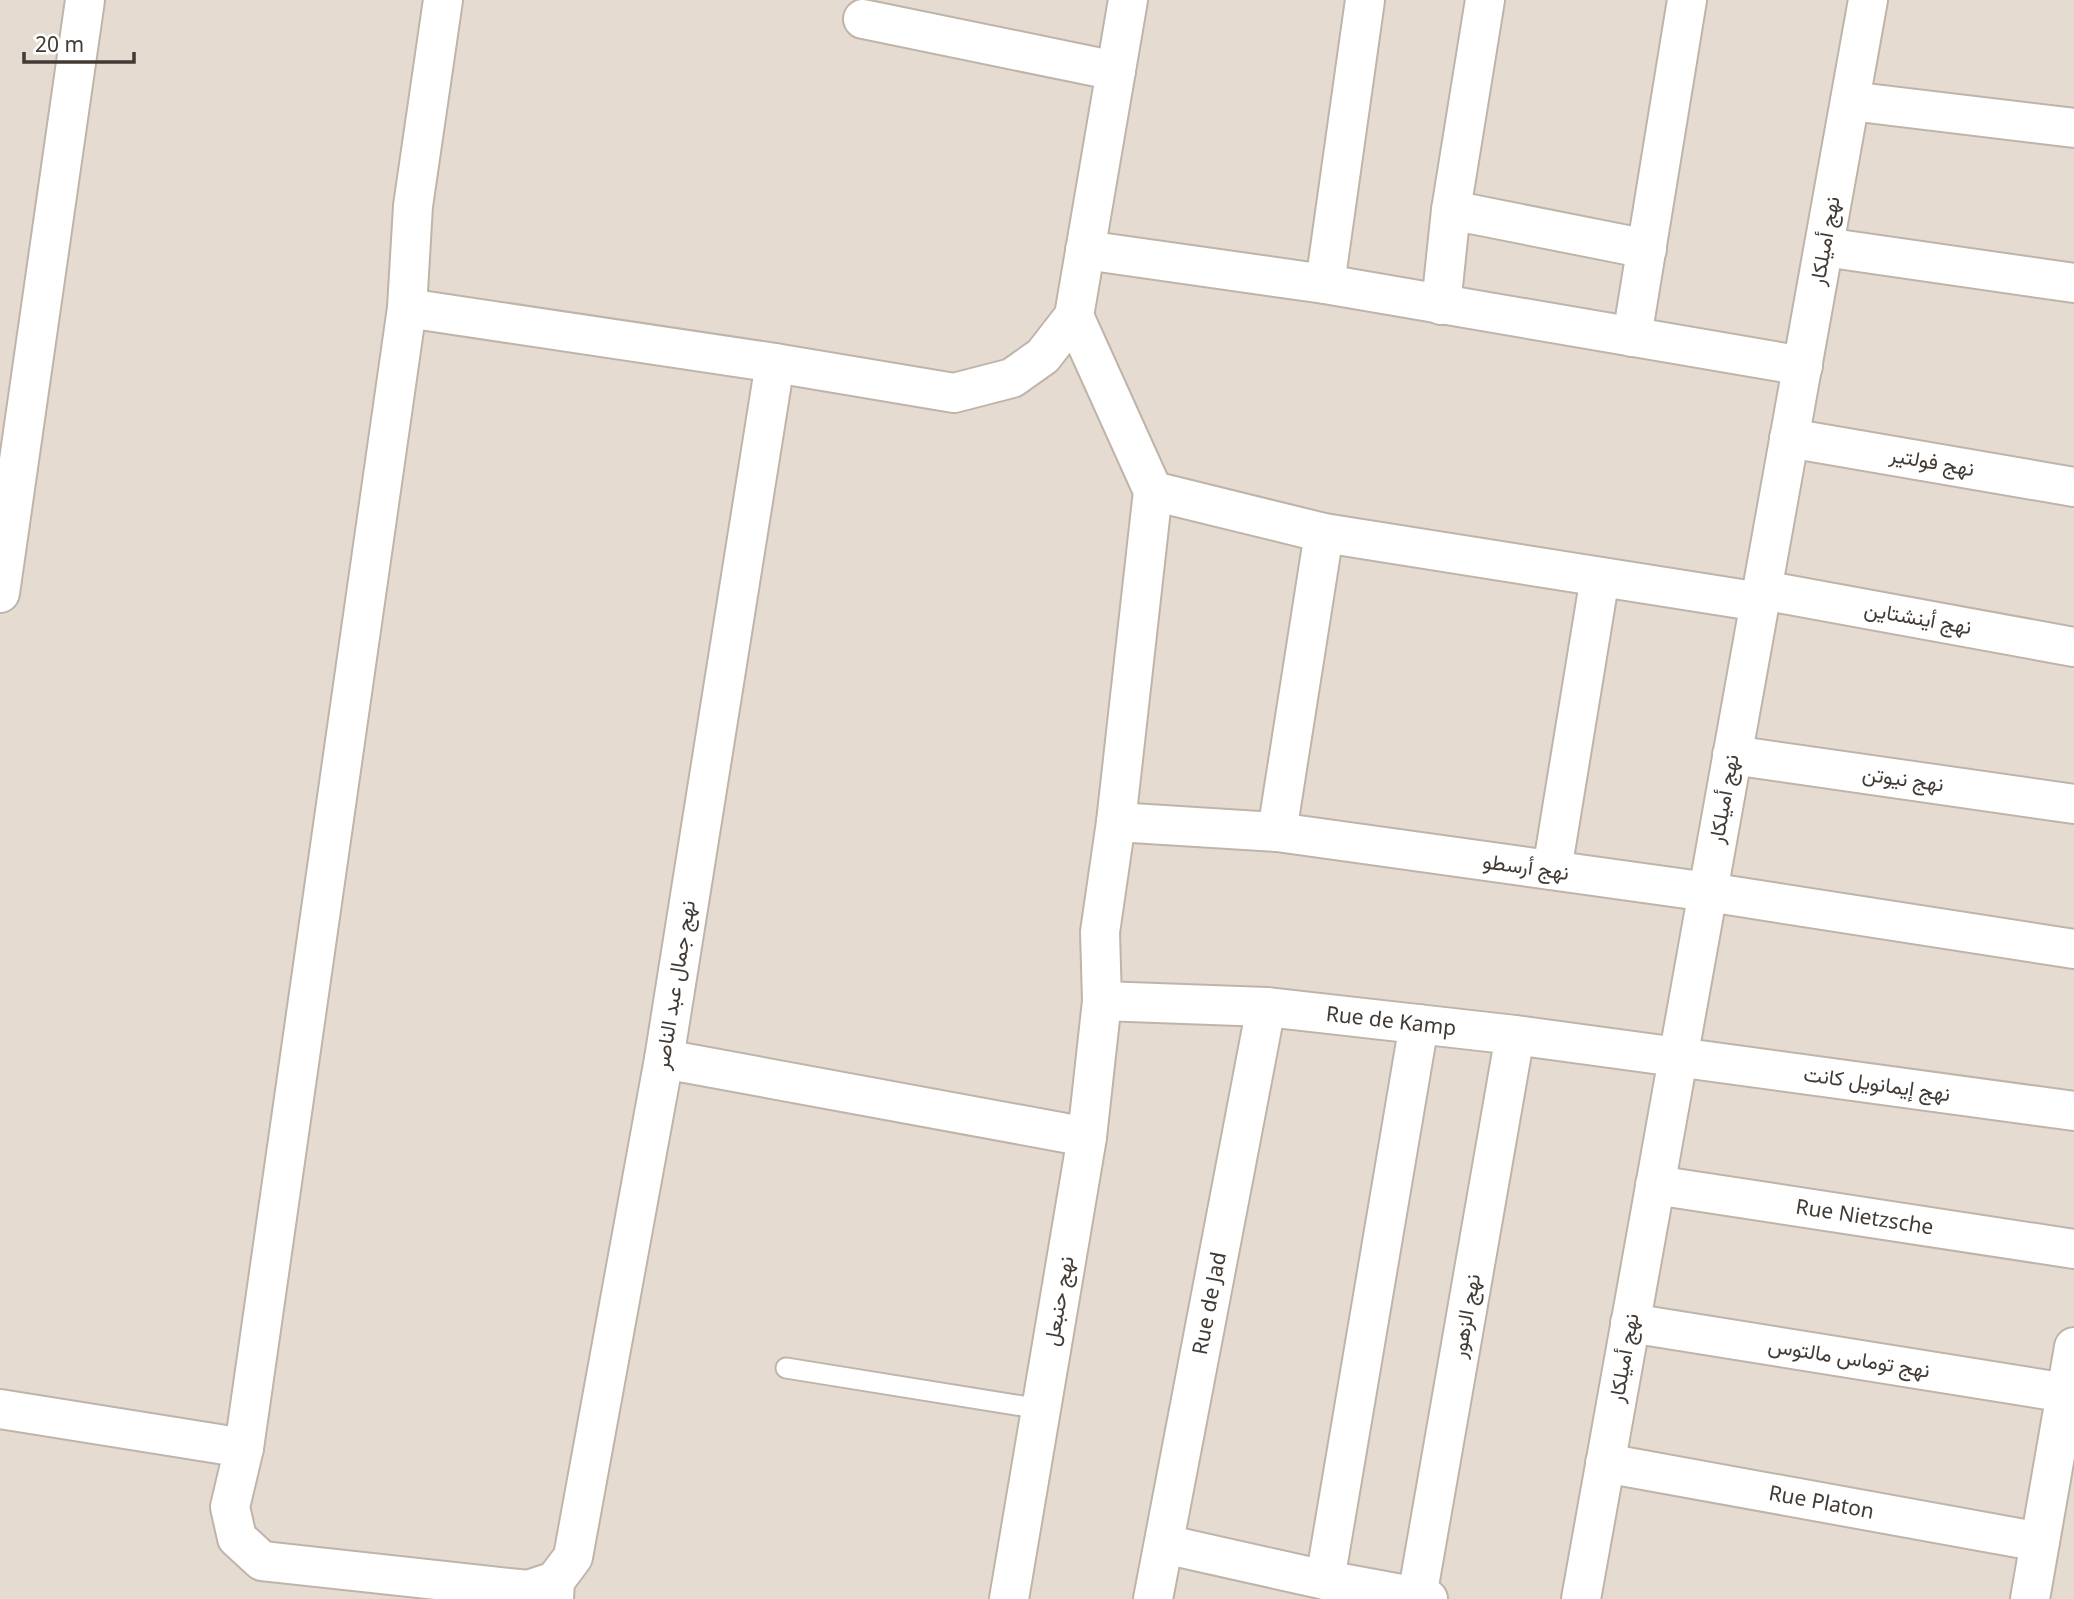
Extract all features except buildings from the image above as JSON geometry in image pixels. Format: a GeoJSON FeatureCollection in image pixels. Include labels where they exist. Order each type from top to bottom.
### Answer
{"type":"FeatureCollection","features":[{"type":"Feature","properties":{"kind":"street"},"geometry":{"type":"LineString","coordinates":[[0,593],[85,0]]}},
{"type":"Feature","properties":{"kind":"street"},"geometry":{"type":"LineString","coordinates":[[443,0],[413,206],[407,308],[244,1448],[230,1507],[237,1538],[262,1561],[528,1590],[554,1590]]}},
{"type":"Feature","properties":{"kind":"street"},"geometry":{"type":"LineString","coordinates":[[407,308],[775,363],[954,393],[1012,378],[1043,356],[1074,316],[1128,0]]}},
{"type":"Feature","properties":{"kind":"street"},"geometry":{"type":"LineString","coordinates":[[1325,284],[1365,0]]}},
{"type":"Feature","properties":{"kind":"street"},"geometry":{"type":"LineString","coordinates":[[1441,305],[1451,210],[1485,0]]}},
{"type":"Feature","properties":{"kind":"street"},"geometry":{"type":"LineString","coordinates":[[1632,337],[1687,0]]}},
{"type":"Feature","properties":{"kind":"street","name":"نهج أميلكار"},"geometry":{"type":"LineString","coordinates":[[1581,1599],[1868,0]]}},
{"type":"Feature","properties":{"kind":"street"},"geometry":{"type":"LineString","coordinates":[[863,19],[1116,71]]}},
{"type":"Feature","properties":{"kind":"street"},"geometry":{"type":"LineString","coordinates":[[1850,101],[2074,128]]}},
{"type":"Feature","properties":{"kind":"street"},"geometry":{"type":"LineString","coordinates":[[1451,210],[1647,249]]}},
{"type":"Feature","properties":{"kind":"street"},"geometry":{"type":"LineString","coordinates":[[1824,247],[2074,283]]}},
{"type":"Feature","properties":{"kind":"street"},"geometry":{"type":"LineString","coordinates":[[1085,250],[1325,284],[1803,366]]}},
{"type":"Feature","properties":{"kind":"street"},"geometry":{"type":"LineString","coordinates":[[1074,316],[1153,491]]}},
{"type":"Feature","properties":{"kind":"street","name":"نهج جمال عبد الناصر"},"geometry":{"type":"LineString","coordinates":[[554,1590],[573,1557],[664,1059],[775,363]]}},
{"type":"Feature","properties":{"kind":"street","name":"نهج فولتير"},"geometry":{"type":"LineString","coordinates":[[1789,438],[2074,487]]}},
{"type":"Feature","properties":{"kind":"street","name":"نهج أينشتاين"},"geometry":{"type":"LineString","coordinates":[[1153,491],[1324,533],[1600,577],[1761,596],[2074,647]]}},
{"type":"Feature","properties":{"kind":"street","name":"نهج حنبعل"},"geometry":{"type":"LineString","coordinates":[[1009,1599],[1087,1137],[1102,1001],[1100,932],[1116,822],[1153,491]]}},
{"type":"Feature","properties":{"kind":"street"},"geometry":{"type":"LineString","coordinates":[[1278,832],[1324,533]]}},
{"type":"Feature","properties":{"kind":"street"},"geometry":{"type":"LineString","coordinates":[[1552,870],[1600,577]]}},
{"type":"Feature","properties":{"kind":"street","name":"نهج نيوتن"},"geometry":{"type":"LineString","coordinates":[[1732,755],[2074,804]]}},
{"type":"Feature","properties":{"kind":"street","name":"نهج أرسطو"},"geometry":{"type":"LineString","coordinates":[[1116,822],[1278,832],[1708,892],[2074,949]]}},
{"type":"Feature","properties":{"kind":"street","name":"Rue de Kamp"},"geometry":{"type":"LineString","coordinates":[[1102,1001],[1266,1007],[1679,1056]]}},
{"type":"Feature","properties":{"kind":"street","name":"Rue de Jad"},"geometry":{"type":"LineString","coordinates":[[1153,1599],[1266,1007]]}},
{"type":"Feature","properties":{"kind":"street"},"geometry":{"type":"LineString","coordinates":[[1325,1580],[1419,1024]]}},
{"type":"Feature","properties":{"kind":"street","name":"نهج الزهور"},"geometry":{"type":"LineString","coordinates":[[1422,1598],[1515,1035]]}},
{"type":"Feature","properties":{"kind":"street","name":"نهج إيمانويل كانت"},"geometry":{"type":"LineString","coordinates":[[1679,1056],[2074,1111]]}},
{"type":"Feature","properties":{"kind":"street"},"geometry":{"type":"LineString","coordinates":[[664,1059],[1087,1137]]}},
{"type":"Feature","properties":{"kind":"street","name":"Rue Nietzsche"},"geometry":{"type":"LineString","coordinates":[[1655,1185],[2074,1248]]}},
{"type":"Feature","properties":{"kind":"street","name":"نهج توماس مالتوس"},"geometry":{"type":"LineString","coordinates":[[1630,1323],[2067,1393]]}},
{"type":"Feature","properties":{"kind":"street"},"geometry":{"type":"LineString","coordinates":[[2030,1599],[2040,1542],[2065,1462],[2067,1393],[2074,1347]]}},
{"type":"Feature","properties":{"kind":"street"},"geometry":{"type":"LineString","coordinates":[[0,1409],[244,1448]]}},
{"type":"Feature","properties":{"kind":"street","name":"Rue Platon"},"geometry":{"type":"LineString","coordinates":[[1605,1463],[2040,1542]]}},
{"type":"Feature","properties":{"kind":"street"},"geometry":{"type":"LineString","coordinates":[[1164,1544],[1325,1580],[1422,1598]]}},
{"type":"Feature","properties":{"kind":"lane"},"geometry":{"type":"LineString","coordinates":[[786,1368],[1041,1409]]}},
{"type":"Feature","properties":{"kind":"shaded area"},"geometry":{"type":"Polygon","coordinates":[[[0,0],[2074,0],[2074,1599],[0,1599],[0,0]]]}}]}
